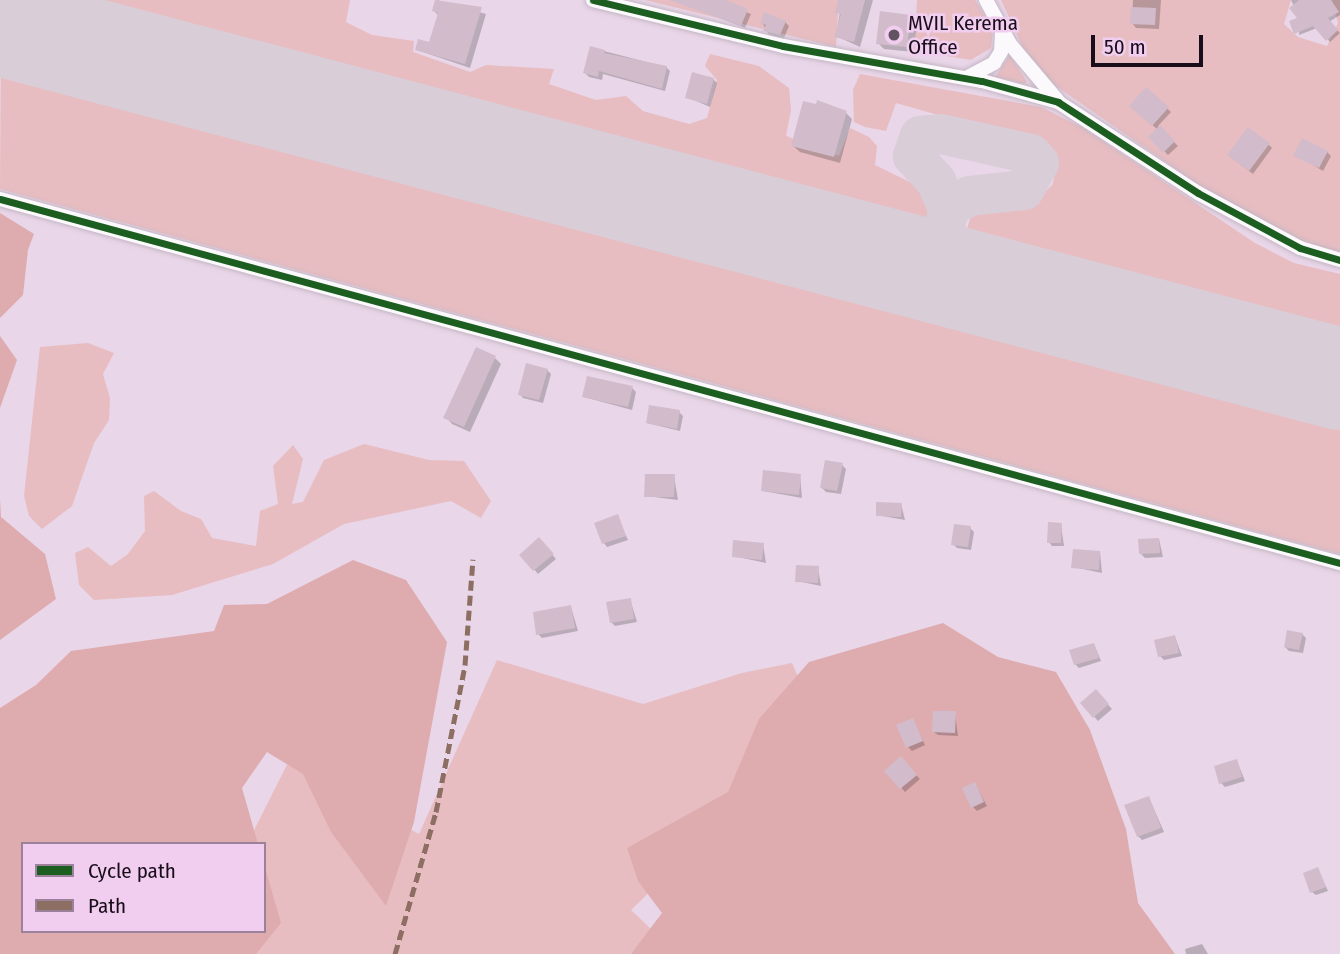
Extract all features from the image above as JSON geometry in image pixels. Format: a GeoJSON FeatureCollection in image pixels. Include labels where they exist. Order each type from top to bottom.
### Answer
{"type":"FeatureCollection","features":[{"type":"Feature","properties":{"kind":"street"},"geometry":{"type":"LineString","coordinates":[[593,0],[783,46],[967,78],[1058,102]]}},
{"type":"Feature","properties":{"kind":"street"},"geometry":{"type":"LineString","coordinates":[[986,0],[1032,74],[1058,102],[1198,194],[1300,248],[1340,260]]}},
{"type":"Feature","properties":{"kind":"street"},"geometry":{"type":"LineString","coordinates":[[967,78],[994,63],[1001,52],[1002,28]]}},
{"type":"Feature","properties":{"kind":"street"},"geometry":{"type":"LineString","coordinates":[[0,199],[404,313],[1340,563]]}},
{"type":"Feature","properties":{"kind":"shaded area"},"geometry":{"type":"Polygon","coordinates":[[[3,0],[350,0],[346,22],[372,35],[414,41],[413,52],[470,72],[486,65],[554,69],[549,84],[596,100],[626,96],[643,111],[689,124],[707,118],[717,80],[705,66],[710,54],[759,66],[789,88],[791,110],[786,136],[839,156],[850,128],[869,137],[877,146],[875,165],[926,190],[934,203],[932,234],[919,244],[900,247],[852,235],[38,15],[3,0]]]}},
{"type":"Feature","properties":{"kind":"shaded area"},"geometry":{"type":"Polygon","coordinates":[[[645,0],[839,0],[836,47],[645,0]]]}},
{"type":"Feature","properties":{"kind":"shaded area"},"geometry":{"type":"Polygon","coordinates":[[[917,0],[975,0],[993,29],[991,48],[971,60],[914,51],[917,0]]]}},
{"type":"Feature","properties":{"kind":"shaded area"},"geometry":{"type":"Polygon","coordinates":[[[1001,0],[1291,0],[1284,24],[1298,37],[1327,46],[1338,23],[1332,0],[1340,0],[1340,256],[1310,247],[1199,185],[1050,82],[1025,52],[1001,0]]]}},
{"type":"Feature","properties":{"kind":"shaded area"},"geometry":{"type":"Polygon","coordinates":[[[1,44],[1006,311],[1086,328],[1340,399],[1340,554],[0,189],[1,44]]]}},
{"type":"Feature","properties":{"kind":"shaded area"},"geometry":{"type":"Polygon","coordinates":[[[1010,55],[1027,82],[1025,84],[995,77],[1010,55]]]}},
{"type":"Feature","properties":{"kind":"shaded area"},"geometry":{"type":"Polygon","coordinates":[[[860,74],[1041,107],[1085,129],[1255,243],[1294,263],[1340,274],[1340,366],[1013,278],[971,261],[962,244],[972,213],[1027,206],[1053,184],[1057,154],[1045,141],[1012,136],[896,103],[886,131],[865,127],[854,122],[853,90],[860,74]]]}},
{"type":"Feature","properties":{"kind":"shaded area"},"geometry":{"type":"Polygon","coordinates":[[[0,213],[34,234],[28,250],[23,295],[0,318],[0,213]]]}},
{"type":"Feature","properties":{"kind":"shaded area"},"geometry":{"type":"Polygon","coordinates":[[[0,336],[17,360],[0,408],[0,336]]]}},
{"type":"Feature","properties":{"kind":"shaded area"},"geometry":{"type":"Polygon","coordinates":[[[88,343],[114,353],[103,374],[110,398],[109,420],[94,443],[72,506],[42,529],[29,516],[24,496],[40,347],[88,343]]]}},
{"type":"Feature","properties":{"kind":"shaded area"},"geometry":{"type":"Polygon","coordinates":[[[364,444],[429,460],[464,461],[491,501],[481,518],[451,501],[344,524],[273,564],[172,595],[94,600],[79,585],[75,553],[88,547],[111,566],[128,554],[145,531],[144,496],[154,491],[181,511],[201,519],[212,538],[256,546],[260,511],[278,504],[273,466],[293,445],[303,459],[292,504],[303,502],[324,460],[364,444]]]}},
{"type":"Feature","properties":{"kind":"shaded area"},"geometry":{"type":"Polygon","coordinates":[[[0,499],[1,517],[45,554],[56,599],[0,640],[0,499]]]}},
{"type":"Feature","properties":{"kind":"shaded area"},"geometry":{"type":"Polygon","coordinates":[[[353,560],[406,580],[447,642],[414,822],[386,906],[331,832],[303,774],[267,752],[242,788],[257,842],[21,842],[21,933],[266,933],[266,871],[281,923],[256,954],[0,954],[0,708],[36,685],[71,651],[214,631],[224,605],[267,604],[353,560]]]}},
{"type":"Feature","properties":{"kind":"shaded area"},"geometry":{"type":"Polygon","coordinates":[[[943,623],[998,657],[1056,672],[1090,730],[1126,829],[1138,903],[1175,954],[631,954],[662,913],[638,881],[627,848],[728,792],[759,719],[809,662],[943,623]]]}},
{"type":"Feature","properties":{"kind":"shaded area"},"geometry":{"type":"Polygon","coordinates":[[[497,660],[643,704],[742,673],[792,663],[820,727],[631,910],[677,954],[250,954],[263,933],[266,933],[266,842],[248,842],[301,737],[348,797],[419,834],[497,660]]]}},
{"type":"Feature","properties":{"kind":"building"},"geometry":{"type":"Polygon","coordinates":[[[435,0],[482,7],[465,64],[415,50],[418,39],[429,42],[438,13],[432,11],[435,0]]]}},
{"type":"Feature","properties":{"kind":"building"},"geometry":{"type":"Polygon","coordinates":[[[669,0],[726,0],[748,9],[741,26],[669,0]]]}},
{"type":"Feature","properties":{"kind":"building"},"geometry":{"type":"Polygon","coordinates":[[[838,0],[865,0],[854,42],[834,37],[841,14],[835,13],[838,0]]]}},
{"type":"Feature","properties":{"kind":"building"},"geometry":{"type":"Polygon","coordinates":[[[1299,0],[1331,0],[1339,12],[1328,18],[1338,30],[1326,41],[1313,26],[1294,34],[1289,21],[1297,18],[1289,8],[1299,0]]]}},
{"type":"Feature","properties":{"kind":"building"},"geometry":{"type":"Polygon","coordinates":[[[1131,7],[1156,8],[1155,25],[1130,24],[1131,7]]]}},
{"type":"Feature","properties":{"kind":"building"},"geometry":{"type":"Polygon","coordinates":[[[880,11],[911,15],[907,47],[876,44],[880,11]]]}},
{"type":"Feature","properties":{"kind":"building"},"geometry":{"type":"Polygon","coordinates":[[[764,12],[786,21],[780,35],[763,31],[766,25],[760,23],[764,12]]]}},
{"type":"Feature","properties":{"kind":"building"},"geometry":{"type":"Polygon","coordinates":[[[590,46],[605,50],[604,53],[667,66],[662,89],[599,71],[598,77],[583,73],[590,46]]]}},
{"type":"Feature","properties":{"kind":"building"},"geometry":{"type":"Polygon","coordinates":[[[692,72],[714,78],[707,104],[685,98],[692,72]]]}},
{"type":"Feature","properties":{"kind":"building"},"geometry":{"type":"Polygon","coordinates":[[[1146,87],[1169,107],[1152,126],[1129,106],[1146,87]]]}},
{"type":"Feature","properties":{"kind":"building"},"geometry":{"type":"Polygon","coordinates":[[[817,100],[847,111],[834,157],[791,146],[803,101],[816,104],[817,100]]]}},
{"type":"Feature","properties":{"kind":"building"},"geometry":{"type":"Polygon","coordinates":[[[1160,125],[1175,141],[1163,153],[1148,137],[1160,125]]]}},
{"type":"Feature","properties":{"kind":"building"},"geometry":{"type":"Polygon","coordinates":[[[1248,127],[1270,143],[1249,171],[1227,155],[1248,127]]]}},
{"type":"Feature","properties":{"kind":"building"},"geometry":{"type":"Polygon","coordinates":[[[1302,138],[1328,151],[1319,168],[1293,156],[1302,138]]]}},
{"type":"Feature","properties":{"kind":"building"},"geometry":{"type":"Polygon","coordinates":[[[476,347],[496,356],[464,427],[443,418],[476,347]]]}},
{"type":"Feature","properties":{"kind":"building"},"geometry":{"type":"Polygon","coordinates":[[[526,363],[548,369],[539,400],[518,395],[526,363]]]}},
{"type":"Feature","properties":{"kind":"building"},"geometry":{"type":"Polygon","coordinates":[[[587,376],[633,386],[628,407],[582,397],[587,376]]]}},
{"type":"Feature","properties":{"kind":"building"},"geometry":{"type":"Polygon","coordinates":[[[649,405],[680,410],[677,429],[646,423],[649,405]]]}},
{"type":"Feature","properties":{"kind":"building"},"geometry":{"type":"Polygon","coordinates":[[[825,460],[843,463],[837,491],[820,488],[825,460]]]}},
{"type":"Feature","properties":{"kind":"building"},"geometry":{"type":"Polygon","coordinates":[[[763,470],[801,474],[799,495],[761,491],[763,470]]]}},
{"type":"Feature","properties":{"kind":"building"},"geometry":{"type":"Polygon","coordinates":[[[645,474],[675,474],[674,497],[644,497],[645,474]]]}},
{"type":"Feature","properties":{"kind":"building"},"geometry":{"type":"Polygon","coordinates":[[[876,502],[902,503],[901,517],[876,516],[876,502]]]}},
{"type":"Feature","properties":{"kind":"building"},"geometry":{"type":"Polygon","coordinates":[[[618,514],[626,536],[602,544],[594,523],[618,514]]]}},
{"type":"Feature","properties":{"kind":"building"},"geometry":{"type":"Polygon","coordinates":[[[1048,522],[1062,523],[1061,543],[1047,543],[1048,522]]]}},
{"type":"Feature","properties":{"kind":"building"},"geometry":{"type":"Polygon","coordinates":[[[954,524],[971,526],[968,547],[951,545],[954,524]]]}},
{"type":"Feature","properties":{"kind":"building"},"geometry":{"type":"Polygon","coordinates":[[[539,537],[554,554],[533,571],[519,555],[539,537]]]}},
{"type":"Feature","properties":{"kind":"building"},"geometry":{"type":"Polygon","coordinates":[[[1159,538],[1160,553],[1139,554],[1138,539],[1159,538]]]}},
{"type":"Feature","properties":{"kind":"building"},"geometry":{"type":"Polygon","coordinates":[[[733,540],[764,543],[762,560],[732,557],[733,540]]]}},
{"type":"Feature","properties":{"kind":"building"},"geometry":{"type":"Polygon","coordinates":[[[1073,549],[1100,551],[1099,570],[1071,568],[1073,549]]]}},
{"type":"Feature","properties":{"kind":"building"},"geometry":{"type":"Polygon","coordinates":[[[796,565],[819,566],[818,583],[795,582],[796,565]]]}},
{"type":"Feature","properties":{"kind":"building"},"geometry":{"type":"Polygon","coordinates":[[[631,598],[634,619],[610,623],[606,602],[631,598]]]}},
{"type":"Feature","properties":{"kind":"building"},"geometry":{"type":"Polygon","coordinates":[[[571,605],[575,628],[536,635],[533,612],[571,605]]]}},
{"type":"Feature","properties":{"kind":"building"},"geometry":{"type":"Polygon","coordinates":[[[1287,630],[1303,633],[1299,650],[1284,647],[1287,630]]]}},
{"type":"Feature","properties":{"kind":"building"},"geometry":{"type":"Polygon","coordinates":[[[1175,635],[1179,653],[1158,657],[1154,640],[1175,635]]]}},
{"type":"Feature","properties":{"kind":"building"},"geometry":{"type":"Polygon","coordinates":[[[1094,643],[1099,658],[1074,665],[1069,650],[1094,643]]]}},
{"type":"Feature","properties":{"kind":"building"},"geometry":{"type":"Polygon","coordinates":[[[1096,689],[1109,704],[1093,718],[1080,703],[1096,689]]]}},
{"type":"Feature","properties":{"kind":"building"},"geometry":{"type":"Polygon","coordinates":[[[933,711],[956,711],[955,733],[932,732],[933,711]]]}},
{"type":"Feature","properties":{"kind":"building"},"geometry":{"type":"Polygon","coordinates":[[[913,718],[923,741],[906,748],[896,725],[913,718]]]}},
{"type":"Feature","properties":{"kind":"building"},"geometry":{"type":"Polygon","coordinates":[[[901,756],[917,775],[900,789],[884,771],[901,756]]]}},
{"type":"Feature","properties":{"kind":"building"},"geometry":{"type":"Polygon","coordinates":[[[1237,759],[1242,777],[1219,784],[1214,766],[1237,759]]]}},
{"type":"Feature","properties":{"kind":"building"},"geometry":{"type":"Polygon","coordinates":[[[975,782],[984,802],[971,808],[962,788],[975,782]]]}},
{"type":"Feature","properties":{"kind":"building"},"geometry":{"type":"Polygon","coordinates":[[[1149,796],[1161,828],[1137,837],[1124,805],[1149,796]]]}},
{"type":"Feature","properties":{"kind":"building"},"geometry":{"type":"Polygon","coordinates":[[[1318,867],[1326,887],[1310,893],[1303,873],[1318,867]]]}},
{"type":"Feature","properties":{"kind":"taxiway"},"geometry":{"type":"LineString","coordinates":[[939,273],[948,208],[936,181],[913,156],[920,136],[941,134],[1031,154],[1039,163],[1024,190],[970,196],[948,208]]}},
{"type":"Feature","properties":{"kind":"runway"},"geometry":{"type":"LineString","coordinates":[[0,25],[1340,379]]}},
{"type":"Feature","properties":{"kind":"marked path"},"geometry":{"type":"LineString","coordinates":[[395,954],[436,812],[465,665],[473,559]]}},
{"type":"Feature","properties":{"kind":"cycle path"},"geometry":{"type":"LineString","coordinates":[[593,0],[783,46],[982,81],[1058,102],[1198,193],[1300,248],[1340,260]]}},
{"type":"Feature","properties":{"kind":"cycle path"},"geometry":{"type":"LineString","coordinates":[[0,199],[1340,563]]}},
{"type":"Feature","properties":{"kind":"place","name":"MVIL Kerema Office"},"geometry":{"type":"Point","coordinates":[894,35]}}]}
